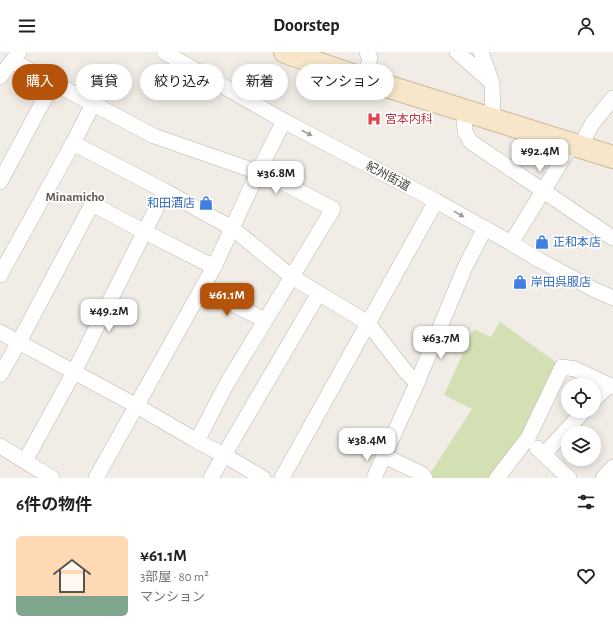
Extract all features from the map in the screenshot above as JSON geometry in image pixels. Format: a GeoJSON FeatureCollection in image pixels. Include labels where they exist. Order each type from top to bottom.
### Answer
{"type":"FeatureCollection","features":[{"type":"Feature","properties":{"kind":"main road"},"geometry":{"type":"LineString","coordinates":[[285,52],[320,64]]}},
{"type":"Feature","properties":{"kind":"main road"},"geometry":{"type":"LineString","coordinates":[[394,88],[613,157]]}},
{"type":"Feature","properties":{"kind":"street","name":"紀州街道"},"geometry":{"type":"LineString","coordinates":[[164,52],[284,121],[436,201],[539,260],[613,298]]}},
{"type":"Feature","properties":{"kind":"street"},"geometry":{"type":"LineString","coordinates":[[457,52],[492,83]]}},
{"type":"Feature","properties":{"kind":"street"},"geometry":{"type":"LineString","coordinates":[[481,52],[492,83],[494,120]]}},
{"type":"Feature","properties":{"kind":"street"},"geometry":{"type":"LineString","coordinates":[[368,64],[371,54]]}},
{"type":"Feature","properties":{"kind":"street"},"geometry":{"type":"LineString","coordinates":[[0,77],[15,57],[25,64]]}},
{"type":"Feature","properties":{"kind":"street"},"geometry":{"type":"LineString","coordinates":[[68,91],[154,136],[252,170],[259,170],[333,209],[226,385],[197,440]]}},
{"type":"Feature","properties":{"kind":"street"},"geometry":{"type":"LineString","coordinates":[[511,243],[543,191],[613,98]]}},
{"type":"Feature","properties":{"kind":"street"},"geometry":{"type":"LineString","coordinates":[[0,182],[44,100]]}},
{"type":"Feature","properties":{"kind":"street"},"geometry":{"type":"LineString","coordinates":[[0,275],[93,104]]}},
{"type":"Feature","properties":{"kind":"street"},"geometry":{"type":"LineString","coordinates":[[464,110],[465,132],[470,142],[613,238]]}},
{"type":"Feature","properties":{"kind":"street"},"geometry":{"type":"LineString","coordinates":[[96,478],[214,267],[259,170],[284,121]]}},
{"type":"Feature","properties":{"kind":"street"},"geometry":{"type":"LineString","coordinates":[[73,143],[232,228],[292,277],[368,323],[406,372],[417,383]]}},
{"type":"Feature","properties":{"kind":"street"},"geometry":{"type":"LineString","coordinates":[[25,461],[74,372],[165,191]]}},
{"type":"Feature","properties":{"kind":"street"},"geometry":{"type":"LineString","coordinates":[[282,478],[436,201]]}},
{"type":"Feature","properties":{"kind":"street"},"geometry":{"type":"LineString","coordinates":[[0,374],[19,342],[92,204],[214,267]]}},
{"type":"Feature","properties":{"kind":"street"},"geometry":{"type":"LineString","coordinates":[[374,478],[417,383],[465,267],[485,228]]}},
{"type":"Feature","properties":{"kind":"street"},"geometry":{"type":"LineString","coordinates":[[202,289],[265,320]]}},
{"type":"Feature","properties":{"kind":"street"},"geometry":{"type":"LineString","coordinates":[[212,478],[319,293]]}},
{"type":"Feature","properties":{"kind":"street"},"geometry":{"type":"LineString","coordinates":[[0,332],[137,406],[263,478]]}},
{"type":"Feature","properties":{"kind":"street"},"geometry":{"type":"LineString","coordinates":[[497,478],[528,438],[562,367],[575,369],[611,386],[601,394]]}},
{"type":"Feature","properties":{"kind":"street"},"geometry":{"type":"LineString","coordinates":[[544,454],[577,418]]}},
{"type":"Feature","properties":{"kind":"street"},"geometry":{"type":"LineString","coordinates":[[528,438],[569,478]]}},
{"type":"Feature","properties":{"kind":"street"},"geometry":{"type":"LineString","coordinates":[[0,446],[52,478]]}},
{"type":"Feature","properties":{"kind":"street"},"geometry":{"type":"LineString","coordinates":[[384,456],[422,474],[425,478]]}},
{"type":"Feature","properties":{"kind":"street"},"geometry":{"type":"LineString","coordinates":[[603,478],[613,467]]}},
{"type":"Feature","properties":{"kind":"green space"},"geometry":{"type":"Polygon","coordinates":[[[500,322],[557,363],[523,433],[491,478],[433,478],[429,475],[472,409],[444,395],[474,329],[491,337],[500,322]]]}},
{"type":"Feature","properties":{"kind":"place","name":"宮本内科"},"geometry":{"type":"Point","coordinates":[374,119]}},
{"type":"Feature","properties":{"kind":"place","name":"和田酒店"},"geometry":{"type":"Point","coordinates":[206,203]}},
{"type":"Feature","properties":{"kind":"place","name":"正和本店"},"geometry":{"type":"Point","coordinates":[542,242]}},
{"type":"Feature","properties":{"kind":"place","name":"岸田呉服店"},"geometry":{"type":"Point","coordinates":[520,282]}},
{"type":"Feature","properties":{"kind":"district","name":"Minamicho"},"geometry":{"type":"Point","coordinates":[75,196]}}]}
